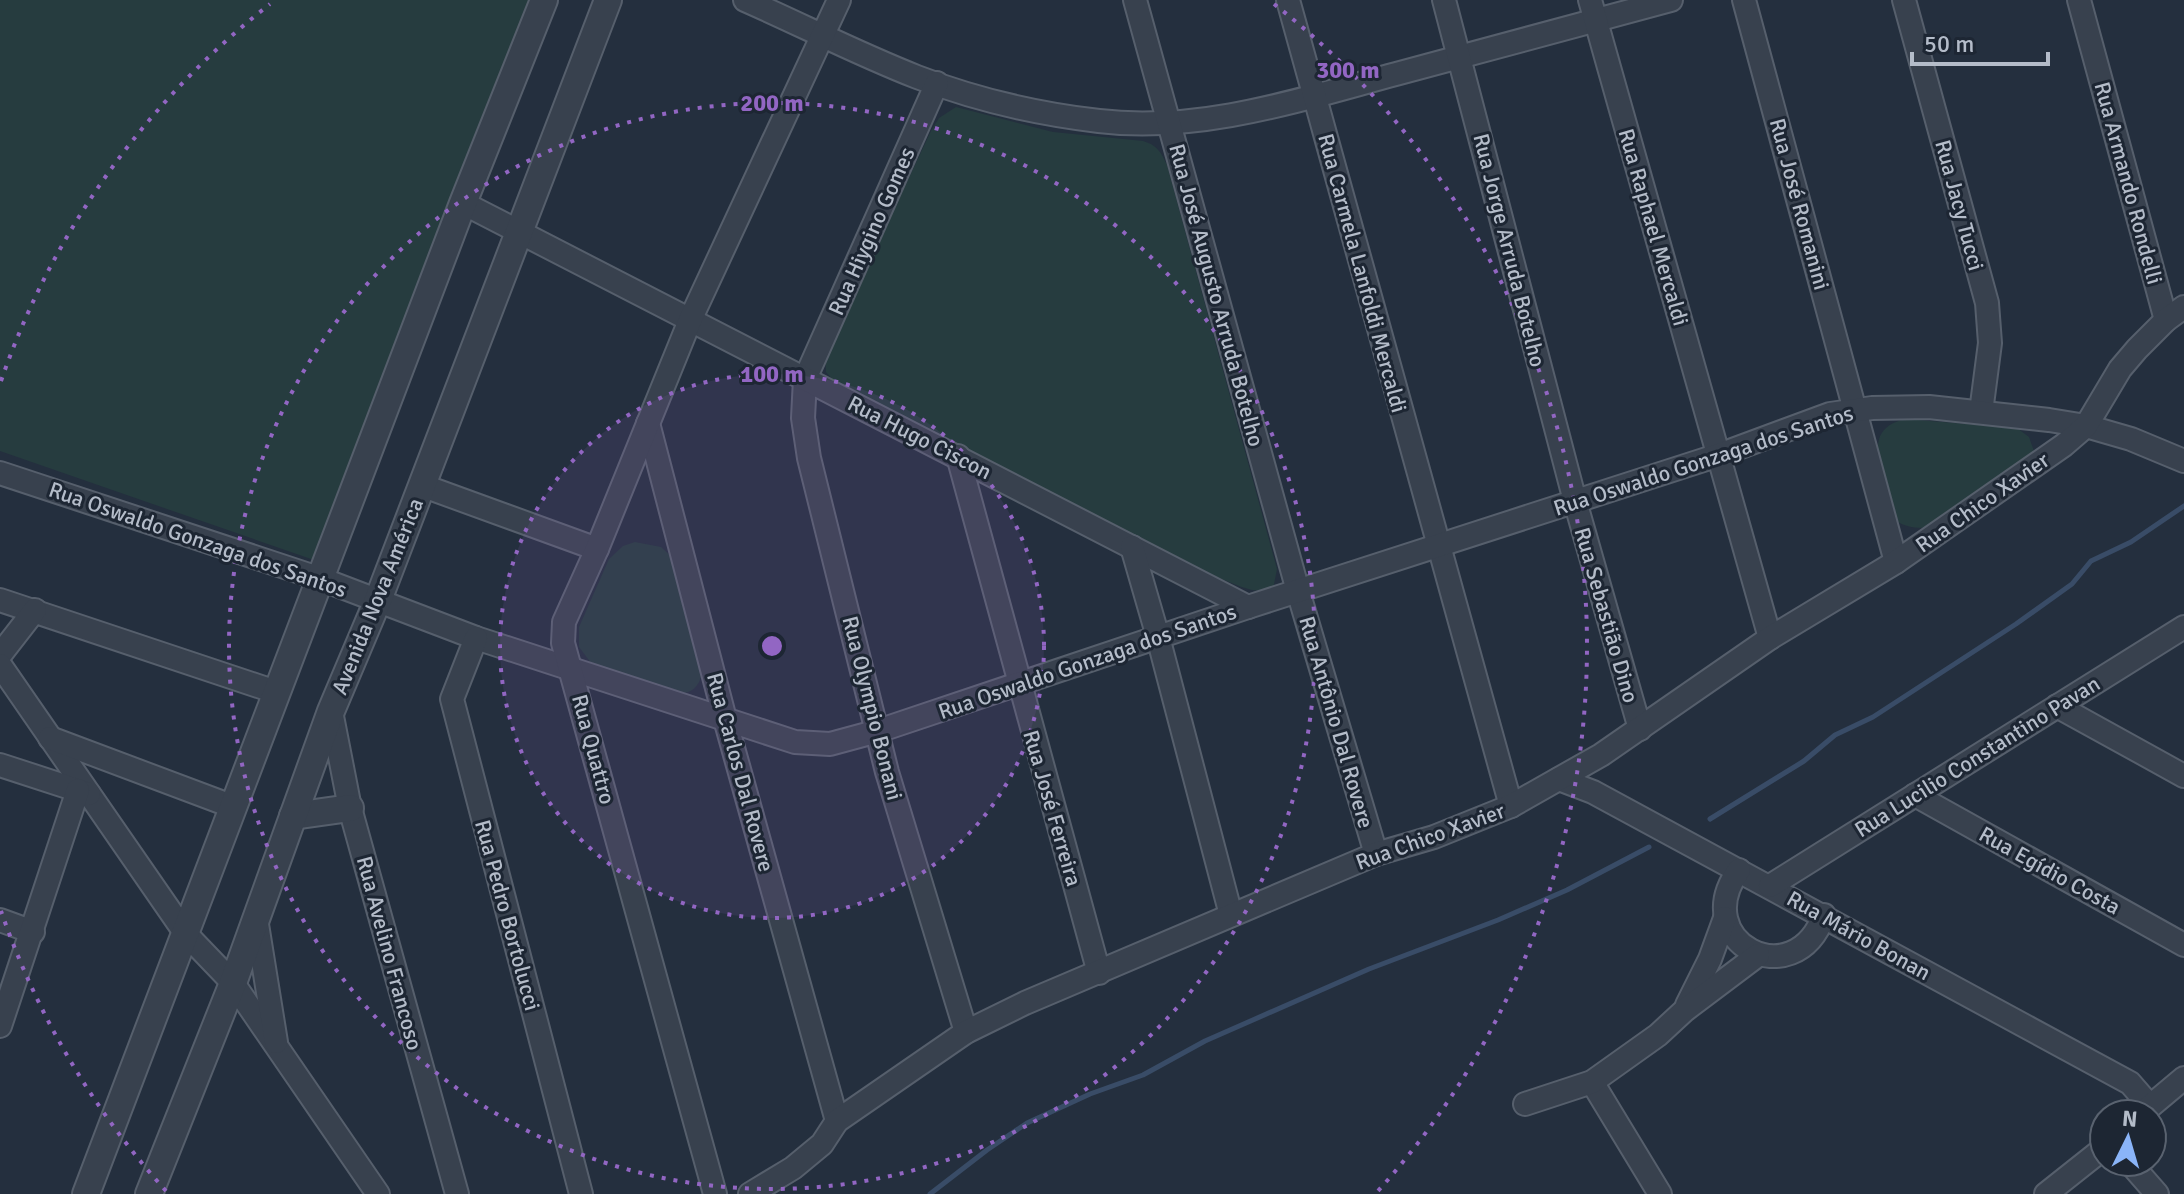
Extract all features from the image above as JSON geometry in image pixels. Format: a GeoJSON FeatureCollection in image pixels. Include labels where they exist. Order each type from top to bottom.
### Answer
{"type":"FeatureCollection","features":[{"type":"Feature","properties":{"kind":"street"},"geometry":{"type":"LineString","coordinates":[[86,1194],[463,203],[544,0]]}},
{"type":"Feature","properties":{"kind":"street","name":"Avenida Nova América"},"geometry":{"type":"LineString","coordinates":[[149,1194],[233,983],[331,711],[378,600],[608,0]]}},
{"type":"Feature","properties":{"kind":"street"},"geometry":{"type":"LineString","coordinates":[[745,0],[917,77],[937,83],[1057,115],[1100,121],[1169,123],[1226,116],[1461,57],[1592,10],[1671,0]]}},
{"type":"Feature","properties":{"kind":"street","name":"Rua Quattro"},"geometry":{"type":"LineString","coordinates":[[715,1194],[563,643],[564,622],[691,318],[839,0]]}},
{"type":"Feature","properties":{"kind":"street","name":"Rua José Augusto Arruda Botelho"},"geometry":{"type":"LineString","coordinates":[[1135,0],[1298,591]]}},
{"type":"Feature","properties":{"kind":"street","name":"Rua Carmela Lanfoldi Mercaldi"},"geometry":{"type":"LineString","coordinates":[[1288,0],[1511,806]]}},
{"type":"Feature","properties":{"kind":"street","name":"Rua Jorge Arruda Botelho"},"geometry":{"type":"LineString","coordinates":[[1444,0],[1575,501]]}},
{"type":"Feature","properties":{"kind":"street","name":"Rua José Romanini"},"geometry":{"type":"LineString","coordinates":[[1744,0],[1896,562]]}},
{"type":"Feature","properties":{"kind":"street","name":"Rua Jacy Tucci"},"geometry":{"type":"LineString","coordinates":[[1904,0],[1987,303],[1990,343],[1981,412]]}},
{"type":"Feature","properties":{"kind":"street","name":"Rua Armando Rondelli"},"geometry":{"type":"LineString","coordinates":[[2079,0],[2175,313]]}},
{"type":"Feature","properties":{"kind":"street","name":"Rua Raphael Mercaldi"},"geometry":{"type":"LineString","coordinates":[[1592,10],[1770,638]]}},
{"type":"Feature","properties":{"kind":"street","name":"Rua Hiygino Gomes"},"geometry":{"type":"LineString","coordinates":[[805,379],[937,83]]}},
{"type":"Feature","properties":{"kind":"street","name":"Rua Hugo Ciscon"},"geometry":{"type":"LineString","coordinates":[[463,203],[1248,607]]}},
{"type":"Feature","properties":{"kind":"street","name":"Rua Chico Xavier"},"geometry":{"type":"LineString","coordinates":[[750,1194],[793,1168],[822,1144],[837,1121],[966,1032],[1025,1003],[1376,854],[1434,837],[1511,806],[1640,729],[1770,638],[1896,562],[2064,445],[2086,426],[2120,369],[2175,313]]}},
{"type":"Feature","properties":{"kind":"street","name":"Rua Olympio Bonani"},"geometry":{"type":"LineString","coordinates":[[805,379],[803,418],[809,458],[887,772],[966,1032]]}},
{"type":"Feature","properties":{"kind":"street","name":"Rua Oswaldo Gonzaga dos Santos"},"geometry":{"type":"LineString","coordinates":[[0,473],[321,579],[476,638],[795,742],[830,744],[878,731],[1248,607],[1719,455],[1797,424],[1856,409],[1929,407],[2086,426],[2131,439],[2184,461]]}},
{"type":"Feature","properties":{"kind":"street","name":"Rua Carlos Dal Rovere"},"geometry":{"type":"LineString","coordinates":[[648,423],[725,719],[837,1121]]}},
{"type":"Feature","properties":{"kind":"street","name":"Rua José Ferreira"},"geometry":{"type":"LineString","coordinates":[[958,456],[1099,973]]}},
{"type":"Feature","properties":{"kind":"street"},"geometry":{"type":"LineString","coordinates":[[421,485],[597,549]]}},
{"type":"Feature","properties":{"kind":"street","name":"Rua Sebastião Dino"},"geometry":{"type":"LineString","coordinates":[[1575,501],[1640,729]]}},
{"type":"Feature","properties":{"kind":"street"},"geometry":{"type":"LineString","coordinates":[[1132,547],[1231,915]]}},
{"type":"Feature","properties":{"kind":"street","name":"Rua Antônio Dal Rovere"},"geometry":{"type":"LineString","coordinates":[[1298,591],[1376,854]]}},
{"type":"Feature","properties":{"kind":"street"},"geometry":{"type":"LineString","coordinates":[[0,600],[276,692]]}},
{"type":"Feature","properties":{"kind":"street"},"geometry":{"type":"LineString","coordinates":[[0,655],[35,610]]}},
{"type":"Feature","properties":{"kind":"street","name":"Rua Lucilio Constantino Pavan"},"geometry":{"type":"LineString","coordinates":[[1770,886],[2184,627]]}},
{"type":"Feature","properties":{"kind":"street","name":"Rua Pedro Bortolucci"},"geometry":{"type":"LineString","coordinates":[[476,638],[452,699],[581,1194]]}},
{"type":"Feature","properties":{"kind":"street"},"geometry":{"type":"LineString","coordinates":[[0,665],[84,792],[186,934],[233,983],[378,1194]]}},
{"type":"Feature","properties":{"kind":"street"},"geometry":{"type":"LineString","coordinates":[[2057,706],[2184,776]]}},
{"type":"Feature","properties":{"kind":"street","name":"Rua Avelino Francoso"},"geometry":{"type":"LineString","coordinates":[[331,711],[350,808],[455,1193]]}},
{"type":"Feature","properties":{"kind":"street"},"geometry":{"type":"LineString","coordinates":[[50,738],[234,807]]}},
{"type":"Feature","properties":{"kind":"street"},"geometry":{"type":"LineString","coordinates":[[0,765],[84,792]]}},
{"type":"Feature","properties":{"kind":"street","name":"Rua Mário Bonan"},"geometry":{"type":"LineString","coordinates":[[1559,779],[1593,792],[1770,886],[2130,1083],[2138,1098]]}},
{"type":"Feature","properties":{"kind":"street"},"geometry":{"type":"LineString","coordinates":[[0,1026],[84,792]]}},
{"type":"Feature","properties":{"kind":"street","name":"Rua Egídio Costa"},"geometry":{"type":"LineString","coordinates":[[1915,795],[2184,945]]}},
{"type":"Feature","properties":{"kind":"street"},"geometry":{"type":"LineString","coordinates":[[293,816],[350,808]]}},
{"type":"Feature","properties":{"kind":"street"},"geometry":{"type":"LineString","coordinates":[[1739,870],[1729,884],[1724,901],[1725,918],[1732,934],[1743,946],[1758,955],[1784,955],[1807,945],[1818,932],[1824,915]]}},
{"type":"Feature","properties":{"kind":"street"},"geometry":{"type":"LineString","coordinates":[[256,917],[277,1047]]}},
{"type":"Feature","properties":{"kind":"street"},"geometry":{"type":"LineString","coordinates":[[1685,1010],[1710,959],[1725,918]]}},
{"type":"Feature","properties":{"kind":"street"},"geometry":{"type":"LineString","coordinates":[[0,920],[33,932]]}},
{"type":"Feature","properties":{"kind":"street"},"geometry":{"type":"LineString","coordinates":[[1525,1104],[1592,1082],[1658,1035],[1685,1010],[1758,955]]}},
{"type":"Feature","properties":{"kind":"street"},"geometry":{"type":"LineString","coordinates":[[2160,1098],[2184,1078]]}},
{"type":"Feature","properties":{"kind":"street"},"geometry":{"type":"LineString","coordinates":[[1592,1082],[1660,1194]]}},
{"type":"Feature","properties":{"kind":"street"},"geometry":{"type":"LineString","coordinates":[[2046,1194],[2088,1161]]}},
{"type":"Feature","properties":{"kind":"street"},"geometry":{"type":"LineString","coordinates":[[2143,1178],[2157,1194]]}},
{"type":"Feature","properties":{"kind":"green space"},"geometry":{"type":"Polygon","coordinates":[[[0,0],[534,0],[314,560],[0,451],[0,0]]]}},
{"type":"Feature","properties":{"kind":"green space"},"geometry":{"type":"Polygon","coordinates":[[[956,107],[1053,132],[1143,141],[1160,153],[1167,165],[1277,569],[1273,589],[1253,590],[1221,579],[835,382],[826,372],[825,355],[931,131],[939,118],[956,107]]]}},
{"type":"Feature","properties":{"kind":"green space"},"geometry":{"type":"Polygon","coordinates":[[[1905,419],[2017,428],[2029,437],[2035,454],[1932,527],[1908,526],[1899,523],[1892,514],[1878,447],[1884,430],[1905,419]]]}},
{"type":"Feature","properties":{"kind":"green space"},"geometry":{"type":"Polygon","coordinates":[[[635,542],[661,547],[675,560],[702,673],[698,683],[688,692],[672,693],[591,663],[579,647],[579,627],[609,559],[623,546],[635,542]]]}},
{"type":"Feature","properties":{"kind":"waterway"},"geometry":{"type":"LineString","coordinates":[[1710,819],[1804,761],[1835,735],[1873,717],[2016,624],[2072,584],[2091,561],[2131,542],[2184,506]]}},
{"type":"Feature","properties":{"kind":"waterway"},"geometry":{"type":"LineString","coordinates":[[930,1194],[1027,1123],[1090,1094],[1143,1075],[1205,1041],[1369,969],[1567,890],[1649,847]]}}]}
